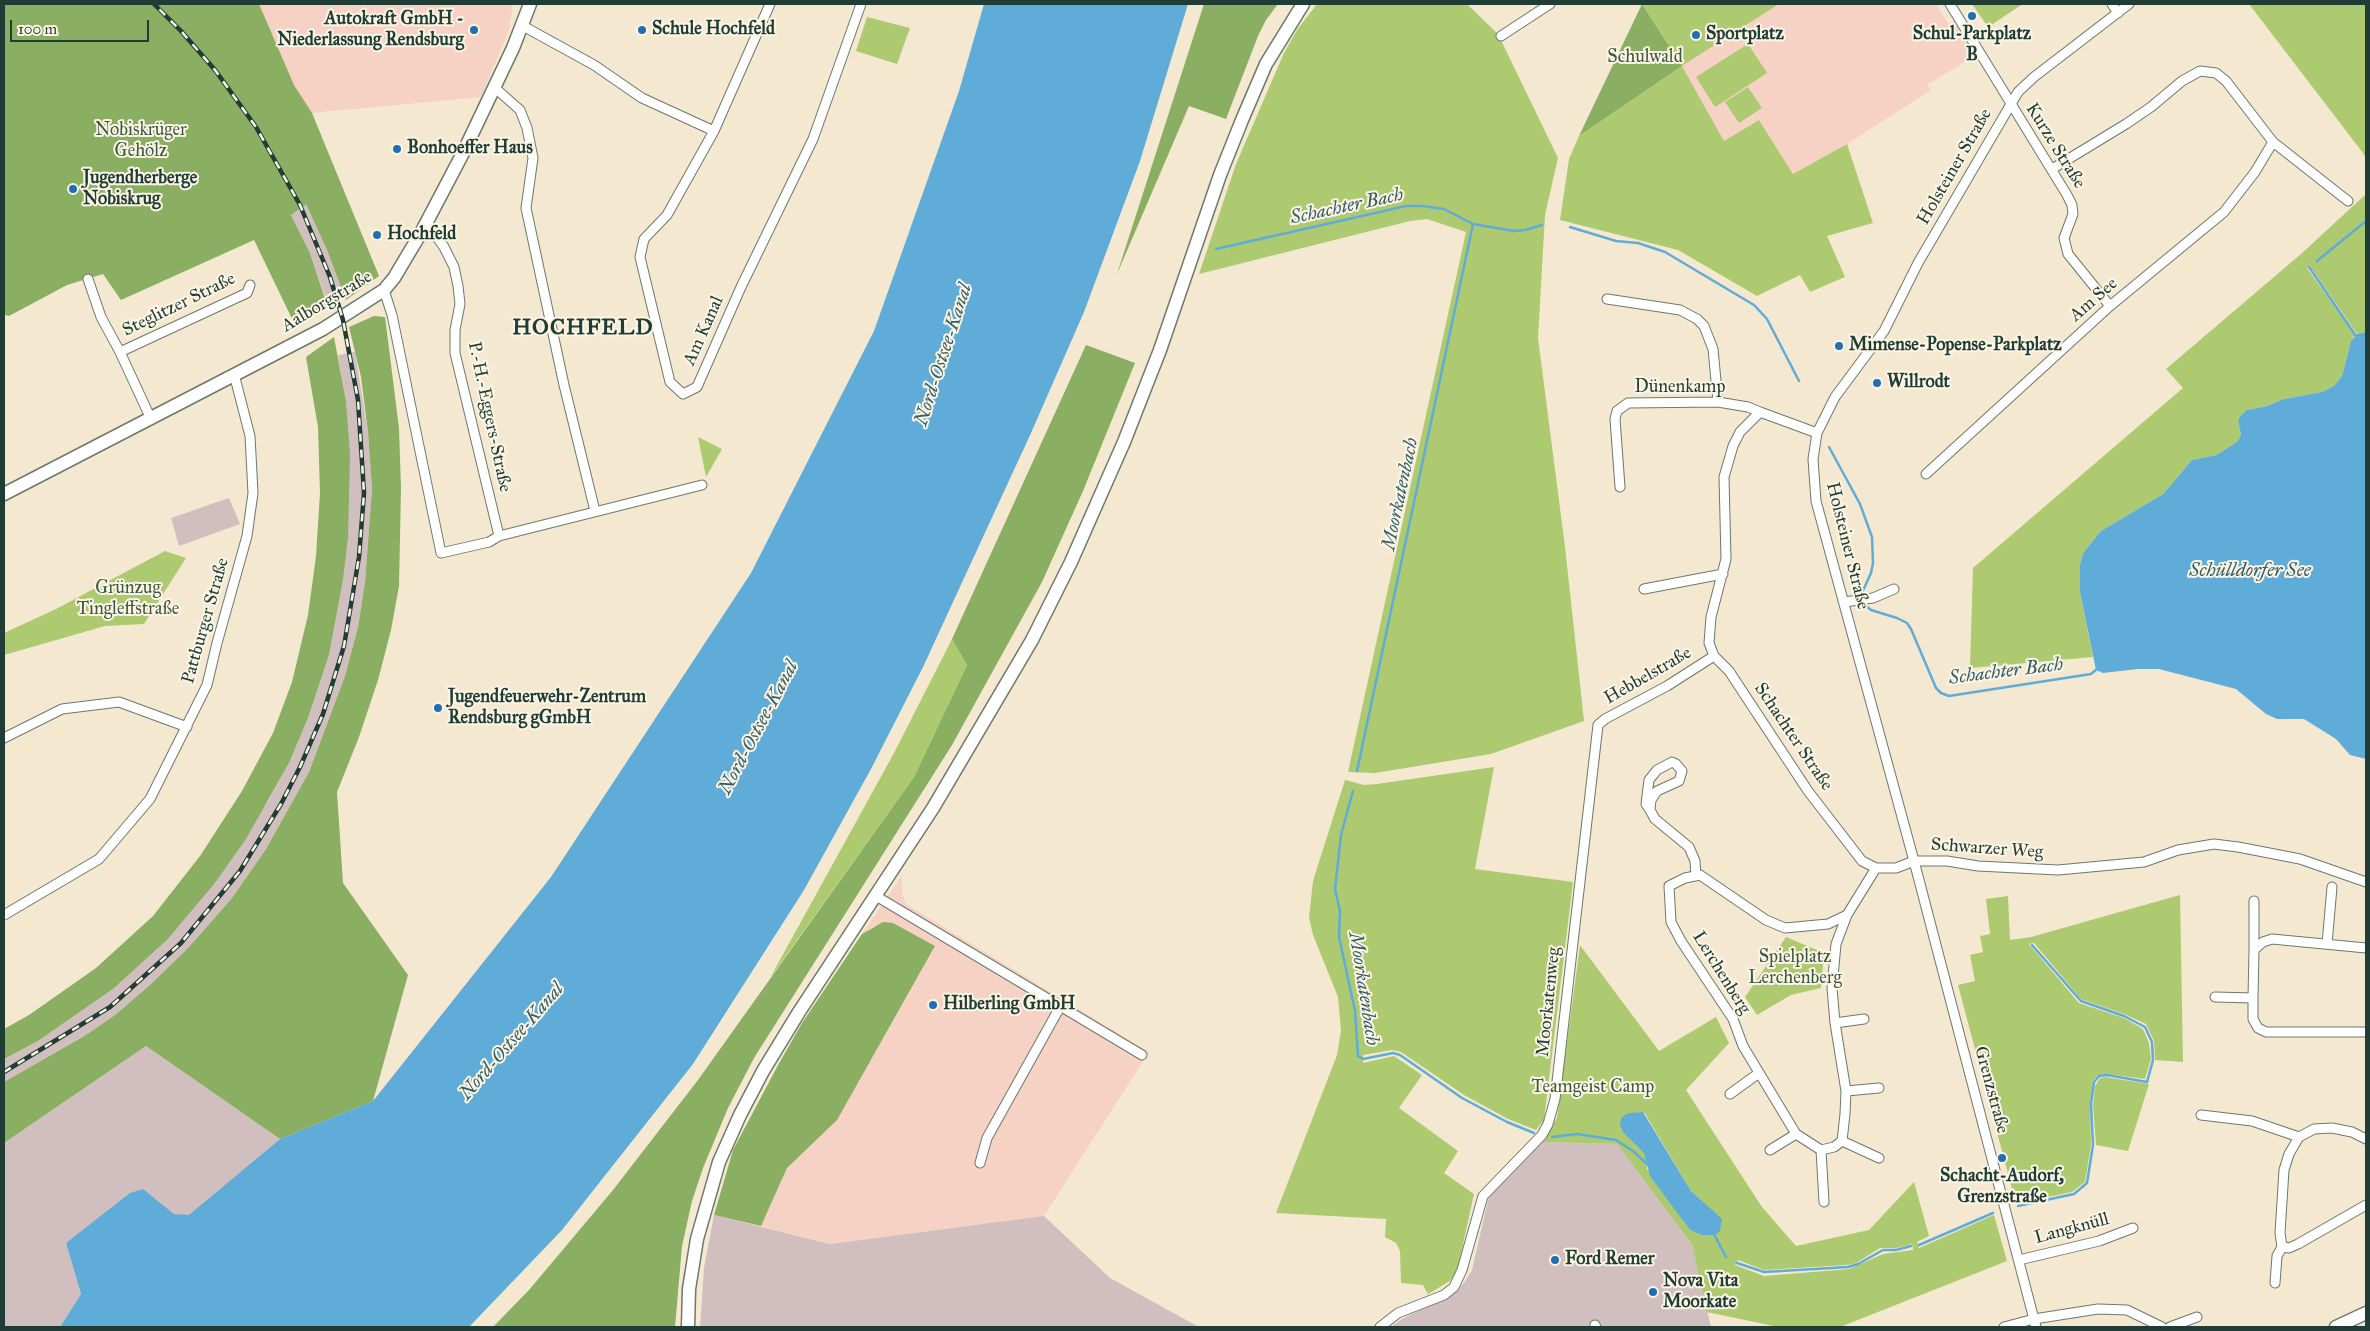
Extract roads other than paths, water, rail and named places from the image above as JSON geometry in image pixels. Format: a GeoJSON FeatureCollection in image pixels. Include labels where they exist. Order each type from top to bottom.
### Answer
{"type":"FeatureCollection","features":[{"type":"Feature","properties":{"kind":"main road","name":"Aalborgstraße"},"geometry":{"type":"LineString","coordinates":[[4,494],[323,329],[384,290],[394,278],[426,222],[494,87],[523,26],[530,4]]}},
{"type":"Feature","properties":{"kind":"main road"},"geometry":{"type":"LineString","coordinates":[[688,1327],[689,1290],[697,1239],[706,1203],[723,1154],[763,1070],[933,808],[997,702],[1071,562],[1124,442],[1160,350],[1220,175],[1242,120],[1266,64],[1303,4]]}},
{"type":"Feature","properties":{"kind":"main road"},"geometry":{"type":"LineString","coordinates":[[2336,1327],[2366,1313]]}},
{"type":"Feature","properties":{"kind":"street","name":"Am Kanal"},"geometry":{"type":"LineString","coordinates":[[770,4],[714,131],[667,215],[644,239],[640,257],[670,382],[683,394],[697,387],[741,287],[813,139],[861,4]]}},
{"type":"Feature","properties":{"kind":"street"},"geometry":{"type":"LineString","coordinates":[[1502,36],[1550,4]]}},
{"type":"Feature","properties":{"kind":"street","name":"Kurze Straße"},"geometry":{"type":"LineString","coordinates":[[1950,4],[2072,205],[2073,214],[2064,238],[2068,254],[2110,306]]}},
{"type":"Feature","properties":{"kind":"street"},"geometry":{"type":"LineString","coordinates":[[2112,4],[2118,13]]}},
{"type":"Feature","properties":{"kind":"street","name":"Holsteiner Straße"},"geometry":{"type":"LineString","coordinates":[[1914,860],[1816,501],[1813,478],[1817,433],[1835,398],[1884,331],[1918,263],[2018,92],[2129,4]]}},
{"type":"Feature","properties":{"kind":"street"},"geometry":{"type":"LineString","coordinates":[[523,26],[594,65],[642,98],[714,131]]}},
{"type":"Feature","properties":{"kind":"street"},"geometry":{"type":"LineString","coordinates":[[2052,170],[2151,107],[2182,81],[2200,72],[2216,73],[2226,81],[2273,142],[2348,201]]}},
{"type":"Feature","properties":{"kind":"street"},"geometry":{"type":"LineString","coordinates":[[494,87],[520,110],[527,128],[533,158],[526,208],[564,385],[595,511]]}},
{"type":"Feature","properties":{"kind":"street","name":"Am See"},"geometry":{"type":"LineString","coordinates":[[1926,474],[2110,306],[2224,212],[2255,172],[2273,142]]}},
{"type":"Feature","properties":{"kind":"street","name":"P.-H.-Eggers-Straße"},"geometry":{"type":"LineString","coordinates":[[426,222],[444,246],[454,268],[460,304],[455,330],[455,353],[499,536]]}},
{"type":"Feature","properties":{"kind":"street","name":"Steglitzer Straße"},"geometry":{"type":"LineString","coordinates":[[88,279],[101,317],[151,418]]}},
{"type":"Feature","properties":{"kind":"street","name":"Steglitzer Straße"},"geometry":{"type":"LineString","coordinates":[[120,352],[246,293],[250,285]]}},
{"type":"Feature","properties":{"kind":"street"},"geometry":{"type":"LineString","coordinates":[[384,290],[392,315],[441,554],[489,542],[499,536],[702,485]]}},
{"type":"Feature","properties":{"kind":"street"},"geometry":{"type":"LineString","coordinates":[[1607,299],[1680,310],[1697,319],[1704,326],[1713,349],[1718,402]]}},
{"type":"Feature","properties":{"kind":"street","name":"Pattburger Straße"},"geometry":{"type":"LineString","coordinates":[[4,915],[100,859],[150,799],[208,685],[217,643],[247,536],[253,493],[250,436],[234,374]]}},
{"type":"Feature","properties":{"kind":"street","name":"Dünenkamp"},"geometry":{"type":"LineString","coordinates":[[1620,487],[1615,419],[1617,411],[1628,402],[1718,402],[1748,407],[1760,412]]}},
{"type":"Feature","properties":{"kind":"street"},"geometry":{"type":"LineString","coordinates":[[1714,656],[1709,630],[1723,574],[1726,538],[1724,477],[1727,460],[1740,432],[1760,412],[1817,433]]}},
{"type":"Feature","properties":{"kind":"street"},"geometry":{"type":"LineString","coordinates":[[1644,589],[1723,574]]}},
{"type":"Feature","properties":{"kind":"street"},"geometry":{"type":"LineString","coordinates":[[1844,602],[1869,598],[1894,589]]}},
{"type":"Feature","properties":{"kind":"street","name":"Hebbelstraße"},"geometry":{"type":"LineString","coordinates":[[1598,725],[1605,719],[1667,686],[1714,656]]}},
{"type":"Feature","properties":{"kind":"street","name":"Schachter Straße"},"geometry":{"type":"LineString","coordinates":[[1714,656],[1729,671],[1808,791],[1862,860],[1876,868]]}},
{"type":"Feature","properties":{"kind":"street"},"geometry":{"type":"LineString","coordinates":[[4,738],[62,708],[119,702],[187,727]]}},
{"type":"Feature","properties":{"kind":"street","name":"Moorkatenweg"},"geometry":{"type":"LineString","coordinates":[[1380,1327],[1398,1313],[1444,1295],[1454,1287],[1462,1270],[1483,1196],[1537,1141],[1548,1124],[1555,1099],[1598,725]]}},
{"type":"Feature","properties":{"kind":"street"},"geometry":{"type":"LineString","coordinates":[[1650,810],[1651,800],[1657,791],[1679,781],[1682,771],[1676,764],[1672,762],[1657,770],[1649,780],[1646,804],[1655,819],[1689,848],[1695,861],[1696,875],[1700,875],[1766,920],[1785,928],[1828,924],[1847,915]]}},
{"type":"Feature","properties":{"kind":"street","name":"Schwarzer Weg"},"geometry":{"type":"LineString","coordinates":[[1914,860],[1947,861],[1978,866],[2058,870],[2144,862],[2178,850],[2214,844],[2300,859],[2366,882]]}},
{"type":"Feature","properties":{"kind":"street"},"geometry":{"type":"LineString","coordinates":[[1824,1202],[1822,1150],[1834,1147],[1842,1141],[1846,1091],[1835,1023],[1832,988],[1836,944],[1847,915],[1876,868],[1896,868],[1914,860]]}},
{"type":"Feature","properties":{"kind":"street","name":"Grenzstraße"},"geometry":{"type":"LineString","coordinates":[[1914,860],[2035,1323]]}},
{"type":"Feature","properties":{"kind":"street","name":"Lerchenberg"},"geometry":{"type":"LineString","coordinates":[[1696,875],[1670,886],[1671,922],[1733,1020],[1743,1046],[1796,1134],[1822,1150]]}},
{"type":"Feature","properties":{"kind":"street"},"geometry":{"type":"LineString","coordinates":[[2327,944],[2332,887]]}},
{"type":"Feature","properties":{"kind":"street"},"geometry":{"type":"LineString","coordinates":[[876,896],[1142,1055]]}},
{"type":"Feature","properties":{"kind":"street"},"geometry":{"type":"LineString","coordinates":[[2254,900],[2252,998],[2253,1019],[2258,1028],[2266,1032],[2366,1032]]}},
{"type":"Feature","properties":{"kind":"street"},"geometry":{"type":"LineString","coordinates":[[2254,950],[2263,942],[2272,939],[2366,948]]}},
{"type":"Feature","properties":{"kind":"street"},"geometry":{"type":"LineString","coordinates":[[2215,998],[2252,998]]}},
{"type":"Feature","properties":{"kind":"street"},"geometry":{"type":"LineString","coordinates":[[980,1163],[987,1138],[1060,1007]]}},
{"type":"Feature","properties":{"kind":"street"},"geometry":{"type":"LineString","coordinates":[[1835,1023],[1864,1019]]}},
{"type":"Feature","properties":{"kind":"street"},"geometry":{"type":"LineString","coordinates":[[1730,1094],[1759,1073]]}},
{"type":"Feature","properties":{"kind":"street"},"geometry":{"type":"LineString","coordinates":[[1846,1091],[1879,1088]]}},
{"type":"Feature","properties":{"kind":"street"},"geometry":{"type":"LineString","coordinates":[[2201,1116],[2252,1121],[2300,1137]]}},
{"type":"Feature","properties":{"kind":"street"},"geometry":{"type":"LineString","coordinates":[[2275,1283],[2277,1256],[2282,1247],[2280,1233],[2284,1170],[2289,1154],[2300,1137],[2314,1129],[2332,1128],[2352,1132],[2366,1139]]}},
{"type":"Feature","properties":{"kind":"street"},"geometry":{"type":"LineString","coordinates":[[1770,1150],[1796,1134]]}},
{"type":"Feature","properties":{"kind":"street"},"geometry":{"type":"LineString","coordinates":[[1842,1141],[1878,1158]]}},
{"type":"Feature","properties":{"kind":"street"},"geometry":{"type":"LineString","coordinates":[[2282,1247],[2289,1248],[2298,1244],[2366,1205]]}},
{"type":"Feature","properties":{"kind":"street","name":"Langknüll"},"geometry":{"type":"LineString","coordinates":[[2019,1260],[2099,1241],[2133,1228]]}},
{"type":"Feature","properties":{"kind":"street"},"geometry":{"type":"LineString","coordinates":[[2004,1327],[2035,1323],[2098,1308],[2127,1310],[2162,1327]]}},
{"type":"Feature","properties":{"kind":"street"},"geometry":{"type":"LineString","coordinates":[[2170,1327],[2197,1317]]}},
{"type":"Feature","properties":{"kind":"water","name":"Nord-Ostsee-Kanal"},"geometry":{"type":"Polygon","coordinates":[[[984,4],[1188,4],[1140,161],[1084,312],[1031,433],[923,667],[871,769],[804,890],[693,1064],[562,1230],[469,1327],[60,1327],[81,1294],[66,1243],[130,1193],[143,1189],[174,1214],[189,1215],[280,1139],[373,1101],[551,877],[751,573],[874,331],[959,91],[984,4]]]}},
{"type":"Feature","properties":{"kind":"water","name":"Schülldorfer See"},"geometry":{"type":"Polygon","coordinates":[[[2366,332],[2366,759],[2350,755],[2336,739],[2304,719],[2277,719],[2266,714],[2236,689],[2159,669],[2103,673],[2096,670],[2080,592],[2080,565],[2083,553],[2101,531],[2163,494],[2192,460],[2216,455],[2237,442],[2241,435],[2238,421],[2240,416],[2247,410],[2267,406],[2284,399],[2322,392],[2334,386],[2342,376],[2351,341],[2357,334],[2366,332]]]}},
{"type":"Feature","properties":{"kind":"water"},"geometry":{"type":"Polygon","coordinates":[[[1643,1112],[1691,1191],[1722,1219],[1720,1231],[1715,1235],[1702,1235],[1690,1230],[1650,1176],[1644,1153],[1623,1132],[1620,1125],[1621,1118],[1628,1113],[1643,1112]]]}},
{"type":"Feature","properties":{"kind":"waterway","name":"Schachter Bach"},"geometry":{"type":"LineString","coordinates":[[1216,249],[1406,206],[1444,209],[1473,224],[1514,231],[1542,225]]}},
{"type":"Feature","properties":{"kind":"waterway"},"geometry":{"type":"LineString","coordinates":[[2317,261],[2366,221]]}},
{"type":"Feature","properties":{"kind":"waterway","name":"Moorkatenbach"},"geometry":{"type":"LineString","coordinates":[[1357,771],[1473,224]]}},
{"type":"Feature","properties":{"kind":"waterway","name":"Schachter Bach"},"geometry":{"type":"LineString","coordinates":[[1570,227],[1616,241],[1638,243],[1665,252],[1754,305],[1767,319],[1799,381]]}},
{"type":"Feature","properties":{"kind":"waterway"},"geometry":{"type":"LineString","coordinates":[[2309,267],[2356,336]]}},
{"type":"Feature","properties":{"kind":"waterway","name":"Schachter Bach"},"geometry":{"type":"LineString","coordinates":[[1829,447],[1860,504],[1872,537],[1873,563],[1871,573],[1861,595],[1865,605],[1871,610],[1907,623],[1936,688],[1941,693],[1949,696],[2091,674],[2097,669]]}},
{"type":"Feature","properties":{"kind":"waterway","name":"Moorkatenbach"},"geometry":{"type":"LineString","coordinates":[[1353,791],[1341,835],[1335,889],[1340,911],[1339,937],[1355,1011],[1358,1056],[1363,1059],[1393,1053],[1400,1055],[1462,1098],[1507,1122],[1534,1133]]}},
{"type":"Feature","properties":{"kind":"waterway","name":"Moorkatenbach"},"geometry":{"type":"LineString","coordinates":[[2018,1206],[2074,1194],[2087,1183],[2093,1145],[2091,1104],[2094,1082],[2099,1076],[2107,1075],[2147,1082],[2153,1060],[2152,1042],[2145,1027],[2124,1016],[2081,1001],[2032,945]]}},
{"type":"Feature","properties":{"kind":"waterway","name":"Moorkatenbach"},"geometry":{"type":"LineString","coordinates":[[1552,1137],[1577,1134],[1616,1140],[1633,1151],[1648,1165]]}},
{"type":"Feature","properties":{"kind":"waterway","name":"Moorkatenbach"},"geometry":{"type":"LineString","coordinates":[[1919,1245],[1993,1213]]}},
{"type":"Feature","properties":{"kind":"waterway","name":"Moorkatenbach"},"geometry":{"type":"LineString","coordinates":[[1714,1234],[1726,1257]]}},
{"type":"Feature","properties":{"kind":"waterway","name":"Moorkatenbach"},"geometry":{"type":"LineString","coordinates":[[1737,1263],[1764,1272],[1848,1267],[1858,1264],[1883,1250],[1896,1250],[1911,1246]]}},
{"type":"Feature","properties":{"kind":"railway"},"geometry":{"type":"LineString","coordinates":[[4,1072],[110,1007],[181,943],[240,871],[281,804],[300,767],[323,714],[344,646],[359,557],[364,493],[358,400],[343,320],[330,277],[300,205],[256,127],[215,70],[181,31],[154,4]]}},
{"type":"Feature","properties":{"kind":"place","name":"Schul-Parkplatz B"},"geometry":{"type":"Point","coordinates":[1972,16]}},
{"type":"Feature","properties":{"kind":"place","name":"Autokraft GmbH - Niederlassung Rendsburg"},"geometry":{"type":"Point","coordinates":[474,30]}},
{"type":"Feature","properties":{"kind":"place","name":"Schule Hochfeld"},"geometry":{"type":"Point","coordinates":[642,30]}},
{"type":"Feature","properties":{"kind":"place","name":"Sportplatz"},"geometry":{"type":"Point","coordinates":[1696,35]}},
{"type":"Feature","properties":{"kind":"place","name":"Bonhoeffer Haus"},"geometry":{"type":"Point","coordinates":[397,149]}},
{"type":"Feature","properties":{"kind":"place","name":"Jugendherberge Nobiskrug"},"geometry":{"type":"Point","coordinates":[73,189]}},
{"type":"Feature","properties":{"kind":"place","name":"Hochfeld"},"geometry":{"type":"Point","coordinates":[377,235]}},
{"type":"Feature","properties":{"kind":"place","name":"Mimense-Popense-Parkplatz"},"geometry":{"type":"Point","coordinates":[1839,346]}},
{"type":"Feature","properties":{"kind":"place","name":"Willrodt"},"geometry":{"type":"Point","coordinates":[1877,383]}},
{"type":"Feature","properties":{"kind":"place","name":"Jugendfeuerwehr-Zentrum Rendsburg gGmbH"},"geometry":{"type":"Point","coordinates":[438,708]}},
{"type":"Feature","properties":{"kind":"place","name":"Hilberling GmbH"},"geometry":{"type":"Point","coordinates":[933,1005]}},
{"type":"Feature","properties":{"kind":"place","name":"Schacht-Audorf, Grenzstraße"},"geometry":{"type":"Point","coordinates":[2002,1158]}},
{"type":"Feature","properties":{"kind":"place","name":"Ford Remer"},"geometry":{"type":"Point","coordinates":[1555,1260]}},
{"type":"Feature","properties":{"kind":"place","name":"Nova Vita Moorkate"},"geometry":{"type":"Point","coordinates":[1653,1292]}},
{"type":"Feature","properties":{"kind":"district","name":"HOCHFELD"},"geometry":{"type":"Point","coordinates":[583,329]}},
{"type":"Feature","properties":{"kind":"park label","name":"Schulwald"},"geometry":{"type":"Point","coordinates":[1645,58]}},
{"type":"Feature","properties":{"kind":"park label","name":"Nobiskrüger Gehölz"},"geometry":{"type":"Point","coordinates":[141,141]}},
{"type":"Feature","properties":{"kind":"park label","name":"Grünzug Tingleffstraße"},"geometry":{"type":"Point","coordinates":[128,599]}},
{"type":"Feature","properties":{"kind":"park label","name":"Spielplatz Lerchenberg"},"geometry":{"type":"Point","coordinates":[1795,968]}},
{"type":"Feature","properties":{"kind":"park label","name":"Teamgeist Camp"},"geometry":{"type":"Point","coordinates":[1593,1088]}}]}
